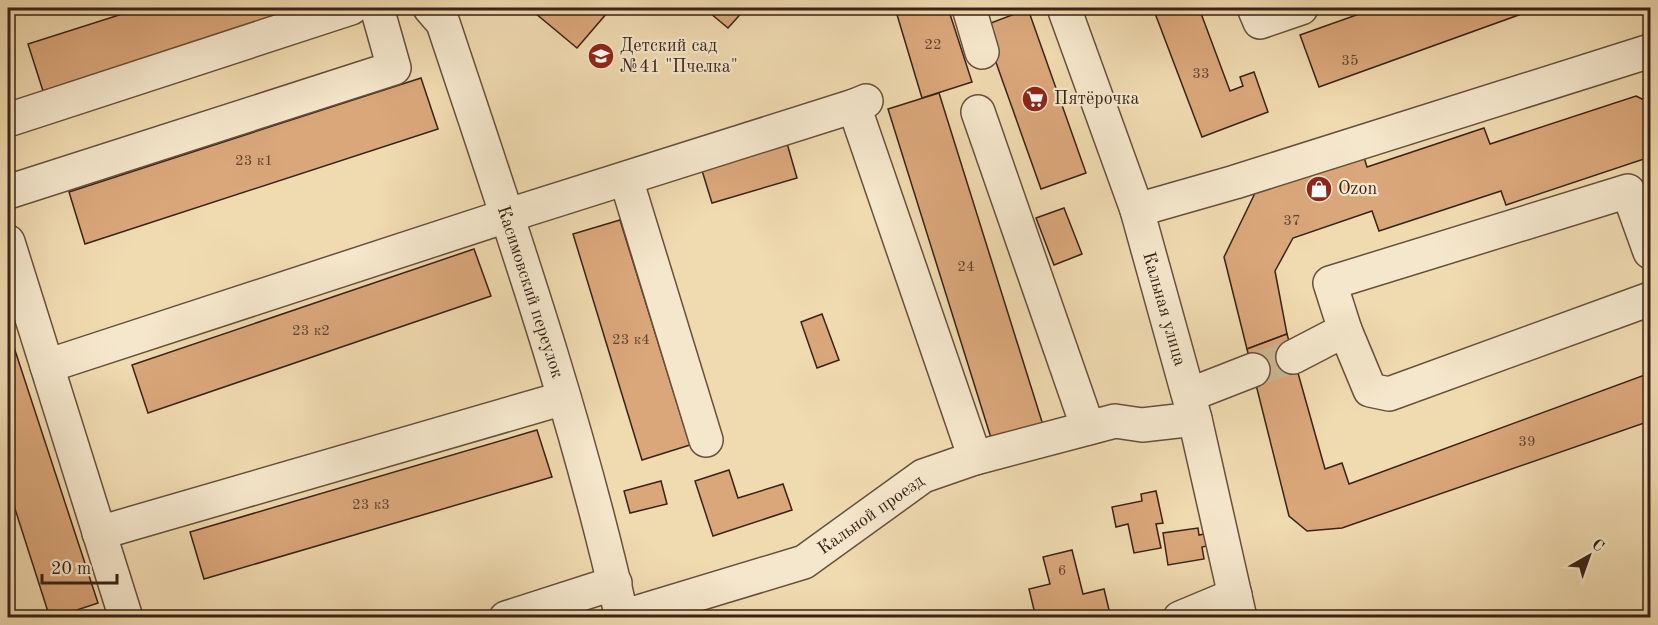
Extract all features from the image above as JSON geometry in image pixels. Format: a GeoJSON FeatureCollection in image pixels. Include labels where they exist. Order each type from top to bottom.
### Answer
{"type":"FeatureCollection","features":[{"type":"Feature","properties":{"kind":"street"},"geometry":{"type":"LineString","coordinates":[[8,120],[351,8]]}},
{"type":"Feature","properties":{"kind":"street"},"geometry":{"type":"LineString","coordinates":[[8,192],[394,68],[377,8]]}},
{"type":"Feature","properties":{"kind":"street","name":"Касимовский переулок"},"geometry":{"type":"LineString","coordinates":[[430,8],[443,23],[564,398],[615,583],[622,617]]}},
{"type":"Feature","properties":{"kind":"street"},"geometry":{"type":"LineString","coordinates":[[969,8],[982,52]]}},
{"type":"Feature","properties":{"kind":"street","name":"Кальная улица"},"geometry":{"type":"LineString","coordinates":[[1064,8],[1137,210],[1192,407],[1238,606]]}},
{"type":"Feature","properties":{"kind":"street"},"geometry":{"type":"LineString","coordinates":[[1254,8],[1260,22],[1301,8]]}},
{"type":"Feature","properties":{"kind":"street"},"geometry":{"type":"LineString","coordinates":[[1137,210],[1235,182],[1650,51]]}},
{"type":"Feature","properties":{"kind":"street"},"geometry":{"type":"LineString","coordinates":[[47,366],[860,103],[975,458]]}},
{"type":"Feature","properties":{"kind":"street"},"geometry":{"type":"LineString","coordinates":[[978,112],[1088,428]]}},
{"type":"Feature","properties":{"kind":"street"},"geometry":{"type":"LineString","coordinates":[[626,179],[706,440]]}},
{"type":"Feature","properties":{"kind":"street"},"geometry":{"type":"LineString","coordinates":[[1650,252],[1628,191],[1330,283],[1345,330],[1370,390],[1389,394],[1650,299]]}},
{"type":"Feature","properties":{"kind":"street"},"geometry":{"type":"LineString","coordinates":[[8,242],[126,618]]}},
{"type":"Feature","properties":{"kind":"street"},"geometry":{"type":"LineString","coordinates":[[1293,357],[1345,330]]}},
{"type":"Feature","properties":{"kind":"street","name":"Кальной проезд"},"geometry":{"type":"LineString","coordinates":[[622,617],[804,562],[923,476],[975,458],[1115,421],[1142,425],[1192,407],[1253,370]]}},
{"type":"Feature","properties":{"kind":"street"},"geometry":{"type":"LineString","coordinates":[[99,533],[564,398]]}},
{"type":"Feature","properties":{"kind":"street"},"geometry":{"type":"LineString","coordinates":[[506,618],[615,583]]}},
{"type":"Feature","properties":{"kind":"street"},"geometry":{"type":"LineString","coordinates":[[1180,618],[1238,606]]}},
{"type":"Feature","properties":{"kind":"building"},"geometry":{"type":"Polygon","coordinates":[[[141,8],[300,8],[43,91],[28,44],[141,8]]]}},
{"type":"Feature","properties":{"kind":"building"},"geometry":{"type":"Polygon","coordinates":[[[529,8],[601,8],[607,13],[577,48],[529,8]]]}},
{"type":"Feature","properties":{"kind":"building"},"geometry":{"type":"Polygon","coordinates":[[[704,8],[746,8],[728,28],[704,8]]]}},
{"type":"Feature","properties":{"kind":"building"},"geometry":{"type":"Polygon","coordinates":[[[895,8],[948,8],[972,82],[922,98],[895,8]]]}},
{"type":"Feature","properties":{"kind":"building"},"geometry":{"type":"Polygon","coordinates":[[[1153,8],[1199,8],[1230,91],[1243,86],[1240,77],[1254,72],[1268,112],[1202,137],[1153,8]]]}},
{"type":"Feature","properties":{"kind":"building"},"geometry":{"type":"Polygon","coordinates":[[[1376,8],[1538,8],[1319,87],[1300,35],[1376,8]]]}},
{"type":"Feature","properties":{"kind":"building","name":"Пятёрочка"},"geometry":{"type":"Polygon","coordinates":[[[1028,9],[1086,173],[1041,189],[983,26],[1028,9]]]}},
{"type":"Feature","properties":{"kind":"building"},"geometry":{"type":"Polygon","coordinates":[[[421,78],[438,129],[85,244],[69,192],[421,78]]]}},
{"type":"Feature","properties":{"kind":"building"},"geometry":{"type":"Polygon","coordinates":[[[939,93],[1043,425],[992,441],[888,109],[939,93]]]}},
{"type":"Feature","properties":{"kind":"building"},"geometry":{"type":"Polygon","coordinates":[[[1636,96],[1650,103],[1650,157],[1506,205],[1501,191],[1379,231],[1372,211],[1293,238],[1275,271],[1287,334],[1247,349],[1224,257],[1257,189],[1363,154],[1367,167],[1484,128],[1490,144],[1636,96]]]}},
{"type":"Feature","properties":{"kind":"building"},"geometry":{"type":"Polygon","coordinates":[[[782,126],[797,178],[712,203],[696,151],[782,126]]]}},
{"type":"Feature","properties":{"kind":"building"},"geometry":{"type":"Polygon","coordinates":[[[1064,208],[1082,254],[1054,265],[1036,218],[1064,208]]]}},
{"type":"Feature","properties":{"kind":"building"},"geometry":{"type":"Polygon","coordinates":[[[620,220],[690,445],[642,460],[573,234],[620,220]]]}},
{"type":"Feature","properties":{"kind":"building"},"geometry":{"type":"Polygon","coordinates":[[[474,249],[491,296],[148,413],[132,365],[474,249]]]}},
{"type":"Feature","properties":{"kind":"building"},"geometry":{"type":"Polygon","coordinates":[[[822,314],[839,360],[817,368],[801,322],[822,314]]]}},
{"type":"Feature","properties":{"kind":"building"},"geometry":{"type":"Polygon","coordinates":[[[8,329],[98,603],[53,618],[50,618],[8,487],[8,329]]]}},
{"type":"Feature","properties":{"kind":"building"},"geometry":{"type":"Polygon","coordinates":[[[1287,334],[1325,469],[1342,463],[1349,484],[1650,373],[1650,421],[1342,528],[1307,531],[1289,516],[1247,349],[1287,334]]]}},
{"type":"Feature","properties":{"kind":"building"},"geometry":{"type":"Polygon","coordinates":[[[537,430],[552,477],[204,579],[190,532],[537,430]]]}},
{"type":"Feature","properties":{"kind":"building"},"geometry":{"type":"Polygon","coordinates":[[[729,470],[738,498],[783,484],[792,510],[713,536],[695,481],[729,470]]]}},
{"type":"Feature","properties":{"kind":"building"},"geometry":{"type":"Polygon","coordinates":[[[661,481],[667,504],[630,513],[624,491],[661,481]]]}},
{"type":"Feature","properties":{"kind":"building"},"geometry":{"type":"Polygon","coordinates":[[[1156,491],[1163,523],[1156,524],[1161,548],[1134,553],[1128,524],[1116,527],[1112,507],[1142,501],[1141,494],[1156,491]]]}},
{"type":"Feature","properties":{"kind":"building"},"geometry":{"type":"Polygon","coordinates":[[[1198,528],[1199,535],[1209,533],[1211,545],[1202,547],[1204,559],[1168,565],[1163,533],[1198,528]]]}},
{"type":"Feature","properties":{"kind":"building"},"geometry":{"type":"Polygon","coordinates":[[[1072,550],[1083,594],[1104,589],[1111,618],[1036,618],[1029,589],[1050,584],[1043,557],[1072,550]]]}},
{"type":"Feature","properties":{"kind":"tunnel"},"geometry":{"type":"LineString","coordinates":[[1253,370],[1293,357]]}},
{"type":"Feature","properties":{"kind":"place","name":"Детский сад №41 \"Пчелка\""},"geometry":{"type":"Point","coordinates":[601,56]}},
{"type":"Feature","properties":{"kind":"place","name":"Пятёрочка"},"geometry":{"type":"Point","coordinates":[1035,99]}},
{"type":"Feature","properties":{"kind":"place","name":"Ozon"},"geometry":{"type":"Point","coordinates":[1319,189]}}]}
